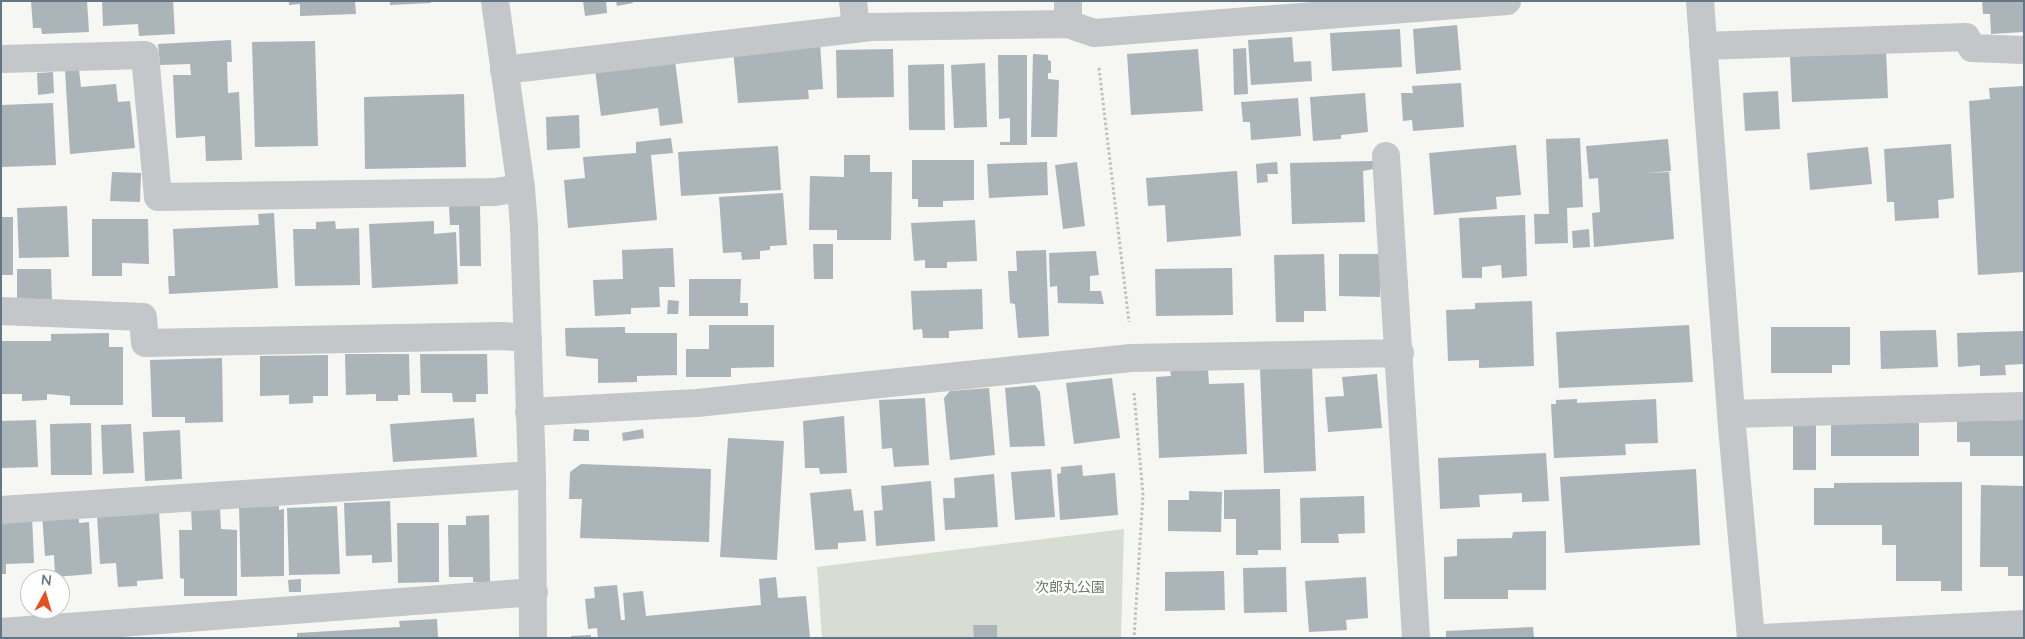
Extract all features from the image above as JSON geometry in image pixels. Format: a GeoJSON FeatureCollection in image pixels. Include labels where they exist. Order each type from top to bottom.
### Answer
{"type":"FeatureCollection","features":[{"type":"Feature","properties":{"kind":"street"},"geometry":{"type":"LineString","coordinates":[[495,1],[521,188],[532,476],[533,638]]}},
{"type":"Feature","properties":{"kind":"street"},"geometry":{"type":"LineString","coordinates":[[853,1],[856,29]]}},
{"type":"Feature","properties":{"kind":"street"},"geometry":{"type":"LineString","coordinates":[[504,70],[856,29],[1068,13],[1094,32],[1507,1]]}},
{"type":"Feature","properties":{"kind":"street"},"geometry":{"type":"LineString","coordinates":[[1700,1],[1731,414],[1751,638]]}},
{"type":"Feature","properties":{"kind":"street"},"geometry":{"type":"LineString","coordinates":[[1703,46],[1966,37],[1972,48],[2024,50]]}},
{"type":"Feature","properties":{"kind":"street"},"geometry":{"type":"LineString","coordinates":[[1,58],[145,55],[158,197],[495,192],[521,188]]}},
{"type":"Feature","properties":{"kind":"street"},"geometry":{"type":"LineString","coordinates":[[1386,156],[1400,353],[1416,638]]}},
{"type":"Feature","properties":{"kind":"street"},"geometry":{"type":"LineString","coordinates":[[1,311],[143,317],[145,343],[502,336],[528,338]]}},
{"type":"Feature","properties":{"kind":"street"},"geometry":{"type":"LineString","coordinates":[[529,412],[697,403],[1132,358],[1400,353]]}},
{"type":"Feature","properties":{"kind":"street"},"geometry":{"type":"LineString","coordinates":[[1731,414],[2024,406]]}},
{"type":"Feature","properties":{"kind":"street"},"geometry":{"type":"LineString","coordinates":[[1,510],[532,476]]}},
{"type":"Feature","properties":{"kind":"street"},"geometry":{"type":"LineString","coordinates":[[1,632],[534,592]]}},
{"type":"Feature","properties":{"kind":"street"},"geometry":{"type":"LineString","coordinates":[[1764,638],[2024,624]]}},
{"type":"Feature","properties":{"kind":"green space","name":"次郎丸公園"},"geometry":{"type":"Polygon","coordinates":[[[1124,529],[1121,638],[822,638],[817,567],[1124,529]]]}},
{"type":"Feature","properties":{"kind":"building"},"geometry":{"type":"Polygon","coordinates":[[[31,1],[87,1],[89,32],[42,34],[41,28],[33,28],[31,1]]]}},
{"type":"Feature","properties":{"kind":"building"},"geometry":{"type":"Polygon","coordinates":[[[102,1],[173,1],[175,34],[139,36],[138,24],[103,26],[102,1]]]}},
{"type":"Feature","properties":{"kind":"building"},"geometry":{"type":"Polygon","coordinates":[[[289,1],[355,1],[356,14],[300,16],[300,4],[289,5],[289,1]]]}},
{"type":"Feature","properties":{"kind":"building"},"geometry":{"type":"Polygon","coordinates":[[[390,1],[431,1],[431,3],[390,5],[390,1]]]}},
{"type":"Feature","properties":{"kind":"building"},"geometry":{"type":"Polygon","coordinates":[[[583,1],[606,1],[607,13],[585,16],[583,1]]]}},
{"type":"Feature","properties":{"kind":"building"},"geometry":{"type":"Polygon","coordinates":[[[616,1],[632,1],[633,3],[617,6],[616,1]]]}},
{"type":"Feature","properties":{"kind":"building"},"geometry":{"type":"Polygon","coordinates":[[[1982,1],[2024,1],[2024,32],[1991,34],[1990,14],[1983,14],[1982,1]]]}},
{"type":"Feature","properties":{"kind":"building"},"geometry":{"type":"Polygon","coordinates":[[[1457,25],[1461,70],[1416,74],[1413,29],[1457,25]]]}},
{"type":"Feature","properties":{"kind":"building"},"geometry":{"type":"Polygon","coordinates":[[[1400,29],[1402,67],[1332,71],[1330,33],[1400,29]]]}},
{"type":"Feature","properties":{"kind":"building"},"geometry":{"type":"Polygon","coordinates":[[[1292,37],[1294,62],[1311,61],[1312,81],[1251,85],[1248,40],[1292,37]]]}},
{"type":"Feature","properties":{"kind":"building"},"geometry":{"type":"Polygon","coordinates":[[[231,40],[232,62],[227,62],[228,93],[239,92],[242,160],[206,161],[205,136],[176,138],[173,75],[191,75],[190,64],[160,65],[158,44],[231,40]]]}},
{"type":"Feature","properties":{"kind":"building"},"geometry":{"type":"Polygon","coordinates":[[[315,41],[318,146],[255,147],[252,42],[315,41]]]}},
{"type":"Feature","properties":{"kind":"building"},"geometry":{"type":"Polygon","coordinates":[[[820,43],[823,89],[808,90],[809,99],[738,103],[733,49],[820,43]]]}},
{"type":"Feature","properties":{"kind":"building"},"geometry":{"type":"Polygon","coordinates":[[[1246,48],[1248,94],[1234,95],[1233,49],[1246,48]]]}},
{"type":"Feature","properties":{"kind":"building"},"geometry":{"type":"Polygon","coordinates":[[[893,49],[894,97],[837,98],[836,50],[893,49]]]}},
{"type":"Feature","properties":{"kind":"building"},"geometry":{"type":"Polygon","coordinates":[[[1198,49],[1203,111],[1131,115],[1127,54],[1198,49]]]}},
{"type":"Feature","properties":{"kind":"building"},"geometry":{"type":"Polygon","coordinates":[[[1886,50],[1888,98],[1792,102],[1790,56],[1886,50]]]}},
{"type":"Feature","properties":{"kind":"building"},"geometry":{"type":"Polygon","coordinates":[[[674,53],[683,123],[660,126],[658,108],[601,116],[594,62],[674,53]]]}},
{"type":"Feature","properties":{"kind":"building"},"geometry":{"type":"Polygon","coordinates":[[[1033,54],[1048,55],[1048,60],[1051,61],[1051,73],[1048,73],[1048,79],[1059,80],[1057,137],[1031,137],[1033,54]]]}},
{"type":"Feature","properties":{"kind":"building"},"geometry":{"type":"Polygon","coordinates":[[[998,55],[1027,55],[1027,145],[1000,145],[1000,142],[1010,142],[1010,118],[999,119],[998,55]]]}},
{"type":"Feature","properties":{"kind":"building"},"geometry":{"type":"Polygon","coordinates":[[[985,63],[987,127],[954,128],[951,65],[985,63]]]}},
{"type":"Feature","properties":{"kind":"building"},"geometry":{"type":"Polygon","coordinates":[[[944,64],[945,130],[909,130],[908,65],[944,64]]]}},
{"type":"Feature","properties":{"kind":"building"},"geometry":{"type":"Polygon","coordinates":[[[65,70],[79,70],[81,87],[116,84],[118,102],[130,101],[135,148],[70,154],[65,70]]]}},
{"type":"Feature","properties":{"kind":"building"},"geometry":{"type":"Polygon","coordinates":[[[53,72],[54,93],[38,95],[37,73],[53,72]]]}},
{"type":"Feature","properties":{"kind":"building"},"geometry":{"type":"Polygon","coordinates":[[[1461,83],[1464,127],[1413,131],[1412,120],[1403,121],[1401,93],[1413,93],[1412,86],[1461,83]]]}},
{"type":"Feature","properties":{"kind":"building"},"geometry":{"type":"Polygon","coordinates":[[[2024,86],[2024,272],[1978,275],[1969,101],[1990,99],[1989,88],[2024,86]]]}},
{"type":"Feature","properties":{"kind":"building"},"geometry":{"type":"Polygon","coordinates":[[[1778,91],[1780,129],[1745,131],[1743,93],[1778,91]]]}},
{"type":"Feature","properties":{"kind":"building"},"geometry":{"type":"Polygon","coordinates":[[[1365,93],[1368,132],[1341,135],[1341,139],[1313,141],[1310,97],[1365,93]]]}},
{"type":"Feature","properties":{"kind":"building"},"geometry":{"type":"Polygon","coordinates":[[[464,94],[466,167],[365,169],[364,97],[464,94]]]}},
{"type":"Feature","properties":{"kind":"building"},"geometry":{"type":"Polygon","coordinates":[[[1298,98],[1301,136],[1251,140],[1250,122],[1243,122],[1241,102],[1298,98]]]}},
{"type":"Feature","properties":{"kind":"building"},"geometry":{"type":"Polygon","coordinates":[[[53,103],[56,165],[1,167],[1,105],[53,103]]]}},
{"type":"Feature","properties":{"kind":"building"},"geometry":{"type":"Polygon","coordinates":[[[579,115],[580,148],[547,150],[546,117],[579,115]]]}},
{"type":"Feature","properties":{"kind":"building"},"geometry":{"type":"Polygon","coordinates":[[[671,138],[673,153],[651,155],[657,220],[568,228],[564,180],[585,178],[583,157],[636,153],[636,142],[671,138]]]}},
{"type":"Feature","properties":{"kind":"building"},"geometry":{"type":"Polygon","coordinates":[[[1580,138],[1583,207],[1567,208],[1568,243],[1535,244],[1534,214],[1549,214],[1546,139],[1580,138]]]}},
{"type":"Feature","properties":{"kind":"building"},"geometry":{"type":"Polygon","coordinates":[[[1668,139],[1671,171],[1646,173],[1669,172],[1674,239],[1594,247],[1592,213],[1600,212],[1598,178],[1589,179],[1586,146],[1668,139]]]}},
{"type":"Feature","properties":{"kind":"building"},"geometry":{"type":"Polygon","coordinates":[[[1951,144],[1954,198],[1938,200],[1939,218],[1895,221],[1894,202],[1887,202],[1884,149],[1951,144]]]}},
{"type":"Feature","properties":{"kind":"building"},"geometry":{"type":"Polygon","coordinates":[[[1516,145],[1521,195],[1496,197],[1497,209],[1434,215],[1429,153],[1516,145]]]}},
{"type":"Feature","properties":{"kind":"building"},"geometry":{"type":"Polygon","coordinates":[[[778,146],[781,190],[681,196],[678,152],[778,146]]]}},
{"type":"Feature","properties":{"kind":"building"},"geometry":{"type":"Polygon","coordinates":[[[1868,147],[1872,184],[1810,190],[1807,153],[1868,147]]]}},
{"type":"Feature","properties":{"kind":"building"},"geometry":{"type":"Polygon","coordinates":[[[844,155],[870,155],[870,172],[892,172],[891,240],[837,240],[837,230],[809,230],[810,176],[844,177],[844,155]]]}},
{"type":"Feature","properties":{"kind":"building"},"geometry":{"type":"Polygon","coordinates":[[[912,160],[974,160],[974,200],[943,201],[943,207],[918,207],[918,199],[912,199],[912,160]]]}},
{"type":"Feature","properties":{"kind":"building"},"geometry":{"type":"Polygon","coordinates":[[[1373,161],[1373,169],[1363,171],[1365,222],[1292,224],[1290,163],[1373,161]]]}},
{"type":"Feature","properties":{"kind":"building"},"geometry":{"type":"Polygon","coordinates":[[[1047,162],[1048,195],[989,198],[987,164],[1047,162]]]}},
{"type":"Feature","properties":{"kind":"building"},"geometry":{"type":"Polygon","coordinates":[[[1077,162],[1085,226],[1063,229],[1055,165],[1077,162]]]}},
{"type":"Feature","properties":{"kind":"building"},"geometry":{"type":"Polygon","coordinates":[[[1277,162],[1278,174],[1267,174],[1268,182],[1257,183],[1256,164],[1277,162]]]}},
{"type":"Feature","properties":{"kind":"building"},"geometry":{"type":"Polygon","coordinates":[[[1237,171],[1241,236],[1167,242],[1165,205],[1148,206],[1146,178],[1237,171]]]}},
{"type":"Feature","properties":{"kind":"building"},"geometry":{"type":"Polygon","coordinates":[[[112,172],[141,173],[140,202],[110,201],[112,172]]]}},
{"type":"Feature","properties":{"kind":"building"},"geometry":{"type":"Polygon","coordinates":[[[783,193],[787,245],[770,246],[770,250],[760,251],[760,259],[742,260],[741,252],[723,253],[719,197],[783,193]]]}},
{"type":"Feature","properties":{"kind":"building"},"geometry":{"type":"Polygon","coordinates":[[[480,204],[481,266],[460,266],[459,225],[450,225],[449,205],[480,204]]]}},
{"type":"Feature","properties":{"kind":"building"},"geometry":{"type":"Polygon","coordinates":[[[67,206],[69,257],[19,258],[17,208],[67,206]]]}},
{"type":"Feature","properties":{"kind":"building"},"geometry":{"type":"Polygon","coordinates":[[[274,213],[278,288],[169,294],[168,276],[175,276],[173,229],[259,225],[258,214],[274,213]]]}},
{"type":"Feature","properties":{"kind":"building"},"geometry":{"type":"Polygon","coordinates":[[[1525,215],[1527,276],[1502,278],[1501,265],[1482,267],[1482,278],[1462,278],[1459,218],[1525,215]]]}},
{"type":"Feature","properties":{"kind":"building"},"geometry":{"type":"Polygon","coordinates":[[[1,217],[13,217],[13,275],[1,275],[1,217]]]}},
{"type":"Feature","properties":{"kind":"building"},"geometry":{"type":"Polygon","coordinates":[[[92,219],[148,219],[149,264],[122,263],[122,276],[92,276],[92,219]]]}},
{"type":"Feature","properties":{"kind":"building"},"geometry":{"type":"Polygon","coordinates":[[[975,220],[977,261],[947,262],[947,268],[925,268],[925,260],[914,261],[911,223],[975,220]]]}},
{"type":"Feature","properties":{"kind":"building"},"geometry":{"type":"Polygon","coordinates":[[[335,221],[336,229],[359,228],[360,285],[295,286],[293,229],[316,229],[316,222],[335,221]]]}},
{"type":"Feature","properties":{"kind":"building"},"geometry":{"type":"Polygon","coordinates":[[[434,221],[434,234],[456,232],[458,284],[372,288],[369,224],[434,221]]]}},
{"type":"Feature","properties":{"kind":"building"},"geometry":{"type":"Polygon","coordinates":[[[1589,229],[1590,247],[1573,248],[1572,231],[1589,229]]]}},
{"type":"Feature","properties":{"kind":"building"},"geometry":{"type":"Polygon","coordinates":[[[813,244],[833,244],[833,279],[814,279],[813,244]]]}},
{"type":"Feature","properties":{"kind":"building"},"geometry":{"type":"Polygon","coordinates":[[[673,248],[675,287],[659,287],[660,307],[631,308],[631,314],[595,316],[593,280],[623,279],[622,250],[673,248]]]}},
{"type":"Feature","properties":{"kind":"building"},"geometry":{"type":"Polygon","coordinates":[[[1046,250],[1049,336],[1018,338],[1015,304],[1010,303],[1008,271],[1017,271],[1016,251],[1046,250]]]}},
{"type":"Feature","properties":{"kind":"building"},"geometry":{"type":"Polygon","coordinates":[[[1096,251],[1099,275],[1090,276],[1090,291],[1101,291],[1104,304],[1058,303],[1057,286],[1050,287],[1049,253],[1096,251]]]}},
{"type":"Feature","properties":{"kind":"building"},"geometry":{"type":"Polygon","coordinates":[[[1324,254],[1326,311],[1304,311],[1304,322],[1276,322],[1274,255],[1324,254]]]}},
{"type":"Feature","properties":{"kind":"building"},"geometry":{"type":"Polygon","coordinates":[[[1339,254],[1380,254],[1380,297],[1339,296],[1339,254]]]}},
{"type":"Feature","properties":{"kind":"building"},"geometry":{"type":"Polygon","coordinates":[[[1232,268],[1233,315],[1156,316],[1155,269],[1232,268]]]}},
{"type":"Feature","properties":{"kind":"building"},"geometry":{"type":"Polygon","coordinates":[[[17,269],[51,269],[52,300],[17,299],[17,269]]]}},
{"type":"Feature","properties":{"kind":"building"},"geometry":{"type":"Polygon","coordinates":[[[689,279],[741,279],[740,303],[748,303],[748,316],[689,316],[689,279]]]}},
{"type":"Feature","properties":{"kind":"building"},"geometry":{"type":"Polygon","coordinates":[[[982,289],[983,329],[949,331],[949,338],[923,338],[922,329],[913,330],[911,291],[982,289]]]}},
{"type":"Feature","properties":{"kind":"building"},"geometry":{"type":"Polygon","coordinates":[[[668,300],[679,301],[678,314],[667,314],[668,300]]]}},
{"type":"Feature","properties":{"kind":"building"},"geometry":{"type":"Polygon","coordinates":[[[1532,301],[1534,366],[1479,368],[1479,360],[1448,361],[1446,310],[1475,309],[1475,303],[1532,301]]]}},
{"type":"Feature","properties":{"kind":"building"},"geometry":{"type":"Polygon","coordinates":[[[709,325],[774,325],[774,367],[731,368],[731,377],[686,377],[686,349],[709,349],[709,325]]]}},
{"type":"Feature","properties":{"kind":"building"},"geometry":{"type":"Polygon","coordinates":[[[1689,325],[1693,382],[1559,388],[1556,332],[1689,325]]]}},
{"type":"Feature","properties":{"kind":"building"},"geometry":{"type":"Polygon","coordinates":[[[625,327],[625,333],[677,333],[677,375],[637,376],[637,382],[598,383],[598,359],[566,356],[565,328],[625,327]]]}},
{"type":"Feature","properties":{"kind":"building"},"geometry":{"type":"Polygon","coordinates":[[[1771,327],[1850,327],[1850,365],[1832,365],[1832,373],[1771,373],[1771,327]]]}},
{"type":"Feature","properties":{"kind":"building"},"geometry":{"type":"Polygon","coordinates":[[[1936,330],[1938,367],[1881,369],[1880,331],[1936,330]]]}},
{"type":"Feature","properties":{"kind":"building"},"geometry":{"type":"Polygon","coordinates":[[[2023,331],[2024,364],[2005,365],[2006,375],[1980,376],[1980,365],[1958,367],[1957,333],[2023,331]]]}},
{"type":"Feature","properties":{"kind":"building"},"geometry":{"type":"Polygon","coordinates":[[[109,333],[109,347],[123,347],[123,405],[70,405],[70,396],[47,394],[47,400],[22,401],[22,394],[1,394],[1,341],[51,341],[51,334],[109,333]]]}},
{"type":"Feature","properties":{"kind":"building"},"geometry":{"type":"Polygon","coordinates":[[[345,354],[409,354],[410,395],[398,395],[398,401],[376,401],[376,394],[346,395],[345,354]]]}},
{"type":"Feature","properties":{"kind":"building"},"geometry":{"type":"Polygon","coordinates":[[[420,354],[487,354],[488,394],[476,394],[476,402],[453,402],[452,393],[421,393],[420,354]]]}},
{"type":"Feature","properties":{"kind":"building"},"geometry":{"type":"Polygon","coordinates":[[[328,355],[328,396],[313,396],[313,403],[289,404],[289,395],[260,396],[260,356],[328,355]]]}},
{"type":"Feature","properties":{"kind":"building"},"geometry":{"type":"Polygon","coordinates":[[[222,358],[223,422],[185,423],[185,417],[152,417],[150,360],[222,358]]]}},
{"type":"Feature","properties":{"kind":"building"},"geometry":{"type":"Polygon","coordinates":[[[1312,366],[1316,471],[1264,473],[1260,368],[1312,366]]]}},
{"type":"Feature","properties":{"kind":"building"},"geometry":{"type":"Polygon","coordinates":[[[1208,369],[1209,384],[1244,383],[1247,454],[1159,458],[1156,377],[1171,376],[1170,370],[1208,369]]]}},
{"type":"Feature","properties":{"kind":"building"},"geometry":{"type":"Polygon","coordinates":[[[1377,374],[1382,428],[1328,432],[1325,397],[1344,396],[1342,377],[1377,374]]]}},
{"type":"Feature","properties":{"kind":"building"},"geometry":{"type":"Polygon","coordinates":[[[1112,378],[1120,438],[1074,444],[1066,383],[1112,378]]]}},
{"type":"Feature","properties":{"kind":"building"},"geometry":{"type":"Polygon","coordinates":[[[1035,385],[1040,392],[1045,446],[1010,447],[1005,388],[1035,385]]]}},
{"type":"Feature","properties":{"kind":"building"},"geometry":{"type":"Polygon","coordinates":[[[989,388],[995,455],[950,460],[944,398],[950,391],[989,388]]]}},
{"type":"Feature","properties":{"kind":"building"},"geometry":{"type":"Polygon","coordinates":[[[925,398],[929,465],[894,467],[892,448],[882,449],[879,400],[925,398]]]}},
{"type":"Feature","properties":{"kind":"building"},"geometry":{"type":"Polygon","coordinates":[[[1577,399],[1577,403],[1656,399],[1658,443],[1625,444],[1626,455],[1554,458],[1551,404],[1556,404],[1556,400],[1577,399]]]}},
{"type":"Feature","properties":{"kind":"building"},"geometry":{"type":"Polygon","coordinates":[[[844,416],[847,473],[820,474],[819,468],[805,468],[803,421],[844,416]]]}},
{"type":"Feature","properties":{"kind":"building"},"geometry":{"type":"Polygon","coordinates":[[[474,418],[477,457],[393,462],[390,424],[474,418]]]}},
{"type":"Feature","properties":{"kind":"building"},"geometry":{"type":"Polygon","coordinates":[[[36,420],[38,467],[1,468],[1,421],[36,420]]]}},
{"type":"Feature","properties":{"kind":"building"},"geometry":{"type":"Polygon","coordinates":[[[2024,420],[2024,456],[1970,456],[1970,442],[1957,442],[1957,421],[2024,420]]]}},
{"type":"Feature","properties":{"kind":"building"},"geometry":{"type":"Polygon","coordinates":[[[1793,421],[1816,421],[1816,470],[1793,470],[1793,421]]]}},
{"type":"Feature","properties":{"kind":"building"},"geometry":{"type":"Polygon","coordinates":[[[91,423],[92,475],[51,475],[50,424],[91,423]]]}},
{"type":"Feature","properties":{"kind":"building"},"geometry":{"type":"Polygon","coordinates":[[[1831,423],[1919,423],[1919,456],[1831,456],[1831,423]]]}},
{"type":"Feature","properties":{"kind":"building"},"geometry":{"type":"Polygon","coordinates":[[[131,424],[134,473],[103,474],[101,425],[131,424]]]}},
{"type":"Feature","properties":{"kind":"building"},"geometry":{"type":"Polygon","coordinates":[[[574,429],[589,430],[589,441],[573,441],[574,429]]]}},
{"type":"Feature","properties":{"kind":"building"},"geometry":{"type":"Polygon","coordinates":[[[643,429],[644,438],[623,441],[622,433],[643,429]]]}},
{"type":"Feature","properties":{"kind":"building"},"geometry":{"type":"Polygon","coordinates":[[[180,430],[182,479],[145,481],[143,432],[180,430]]]}},
{"type":"Feature","properties":{"kind":"building"},"geometry":{"type":"Polygon","coordinates":[[[728,438],[784,441],[777,560],[720,557],[728,438]]]}},
{"type":"Feature","properties":{"kind":"building"},"geometry":{"type":"Polygon","coordinates":[[[1546,453],[1549,501],[1522,502],[1522,493],[1479,495],[1480,507],[1440,509],[1438,458],[1546,453]]]}},
{"type":"Feature","properties":{"kind":"building"},"geometry":{"type":"Polygon","coordinates":[[[581,464],[711,469],[709,542],[580,538],[582,499],[569,499],[570,472],[581,464]]]}},
{"type":"Feature","properties":{"kind":"building"},"geometry":{"type":"Polygon","coordinates":[[[1082,465],[1083,476],[1115,473],[1118,515],[1060,520],[1057,474],[1061,473],[1061,467],[1082,465]]]}},
{"type":"Feature","properties":{"kind":"building"},"geometry":{"type":"Polygon","coordinates":[[[1051,469],[1055,517],[1015,520],[1011,472],[1051,469]]]}},
{"type":"Feature","properties":{"kind":"building"},"geometry":{"type":"Polygon","coordinates":[[[1696,469],[1700,545],[1565,553],[1560,477],[1696,469]]]}},
{"type":"Feature","properties":{"kind":"building"},"geometry":{"type":"Polygon","coordinates":[[[994,474],[998,527],[945,530],[943,498],[955,498],[954,478],[994,474]]]}},
{"type":"Feature","properties":{"kind":"building"},"geometry":{"type":"Polygon","coordinates":[[[931,481],[935,541],[876,546],[874,511],[883,510],[881,486],[931,481]]]}},
{"type":"Feature","properties":{"kind":"building"},"geometry":{"type":"Polygon","coordinates":[[[1962,482],[1962,591],[1941,591],[1941,581],[1896,581],[1896,545],[1882,545],[1882,525],[1814,525],[1814,488],[1834,488],[1834,483],[1962,482]]]}},
{"type":"Feature","properties":{"kind":"building"},"geometry":{"type":"Polygon","coordinates":[[[1981,485],[2024,486],[2024,576],[2008,576],[2008,567],[1980,567],[1981,485]]]}},
{"type":"Feature","properties":{"kind":"building"},"geometry":{"type":"Polygon","coordinates":[[[851,489],[854,511],[863,510],[866,541],[838,543],[838,549],[815,550],[810,493],[851,489]]]}},
{"type":"Feature","properties":{"kind":"building"},"geometry":{"type":"Polygon","coordinates":[[[1280,489],[1281,550],[1258,550],[1258,555],[1236,555],[1236,519],[1224,519],[1224,490],[1280,489]]]}},
{"type":"Feature","properties":{"kind":"building"},"geometry":{"type":"Polygon","coordinates":[[[1189,491],[1222,492],[1221,532],[1168,531],[1168,500],[1189,500],[1189,491]]]}},
{"type":"Feature","properties":{"kind":"building"},"geometry":{"type":"Polygon","coordinates":[[[1364,496],[1365,533],[1338,534],[1339,543],[1301,543],[1300,498],[1364,496]]]}},
{"type":"Feature","properties":{"kind":"building"},"geometry":{"type":"Polygon","coordinates":[[[390,501],[392,562],[372,563],[372,555],[346,556],[344,503],[390,501]]]}},
{"type":"Feature","properties":{"kind":"building"},"geometry":{"type":"Polygon","coordinates":[[[279,506],[279,510],[284,509],[284,576],[241,577],[239,507],[279,506]]]}},
{"type":"Feature","properties":{"kind":"building"},"geometry":{"type":"Polygon","coordinates":[[[337,506],[340,574],[289,575],[287,508],[337,506]]]}},
{"type":"Feature","properties":{"kind":"building"},"geometry":{"type":"Polygon","coordinates":[[[220,507],[221,529],[237,530],[237,596],[184,596],[184,579],[180,578],[179,530],[192,530],[191,508],[220,507]]]}},
{"type":"Feature","properties":{"kind":"building"},"geometry":{"type":"Polygon","coordinates":[[[79,511],[79,523],[89,522],[92,574],[70,576],[70,569],[55,569],[54,555],[45,556],[42,513],[79,511]]]}},
{"type":"Feature","properties":{"kind":"building"},"geometry":{"type":"Polygon","coordinates":[[[159,511],[163,579],[137,581],[137,586],[118,587],[116,563],[100,564],[97,515],[159,511]]]}},
{"type":"Feature","properties":{"kind":"building"},"geometry":{"type":"Polygon","coordinates":[[[32,515],[34,563],[6,564],[6,574],[1,574],[1,516],[32,515]]]}},
{"type":"Feature","properties":{"kind":"building"},"geometry":{"type":"Polygon","coordinates":[[[489,515],[490,582],[473,582],[473,577],[449,577],[448,525],[466,525],[466,516],[489,515]]]}},
{"type":"Feature","properties":{"kind":"building"},"geometry":{"type":"Polygon","coordinates":[[[397,523],[439,523],[439,582],[398,583],[397,523]]]}},
{"type":"Feature","properties":{"kind":"building"},"geometry":{"type":"Polygon","coordinates":[[[1546,531],[1546,590],[1508,590],[1508,599],[1444,599],[1444,557],[1457,556],[1457,539],[1512,538],[1513,532],[1546,531]]]}},
{"type":"Feature","properties":{"kind":"building"},"geometry":{"type":"Polygon","coordinates":[[[1286,567],[1287,612],[1244,613],[1243,568],[1286,567]]]}},
{"type":"Feature","properties":{"kind":"building"},"geometry":{"type":"Polygon","coordinates":[[[1224,571],[1225,610],[1165,611],[1165,572],[1224,571]]]}},
{"type":"Feature","properties":{"kind":"building"},"geometry":{"type":"Polygon","coordinates":[[[776,577],[778,598],[806,596],[810,638],[598,638],[597,628],[588,629],[585,599],[595,598],[594,587],[617,585],[621,620],[625,620],[623,593],[643,591],[646,616],[761,605],[759,579],[776,577]]]}},
{"type":"Feature","properties":{"kind":"building"},"geometry":{"type":"Polygon","coordinates":[[[1366,577],[1368,618],[1346,620],[1347,630],[1309,632],[1305,581],[1366,577]]]}},
{"type":"Feature","properties":{"kind":"building"},"geometry":{"type":"Polygon","coordinates":[[[301,579],[301,592],[289,592],[288,580],[301,579]]]}},
{"type":"Feature","properties":{"kind":"building"},"geometry":{"type":"Polygon","coordinates":[[[437,619],[438,638],[297,638],[297,633],[400,627],[399,621],[437,619]]]}},
{"type":"Feature","properties":{"kind":"building"},"geometry":{"type":"Polygon","coordinates":[[[973,625],[997,625],[997,638],[974,638],[973,625]]]}},
{"type":"Feature","properties":{"kind":"building"},"geometry":{"type":"Polygon","coordinates":[[[1533,627],[1534,638],[1446,638],[1446,631],[1533,627]]]}},
{"type":"Feature","properties":{"kind":"building"},"geometry":{"type":"Polygon","coordinates":[[[591,635],[591,638],[571,638],[571,636],[591,635]]]}}]}
